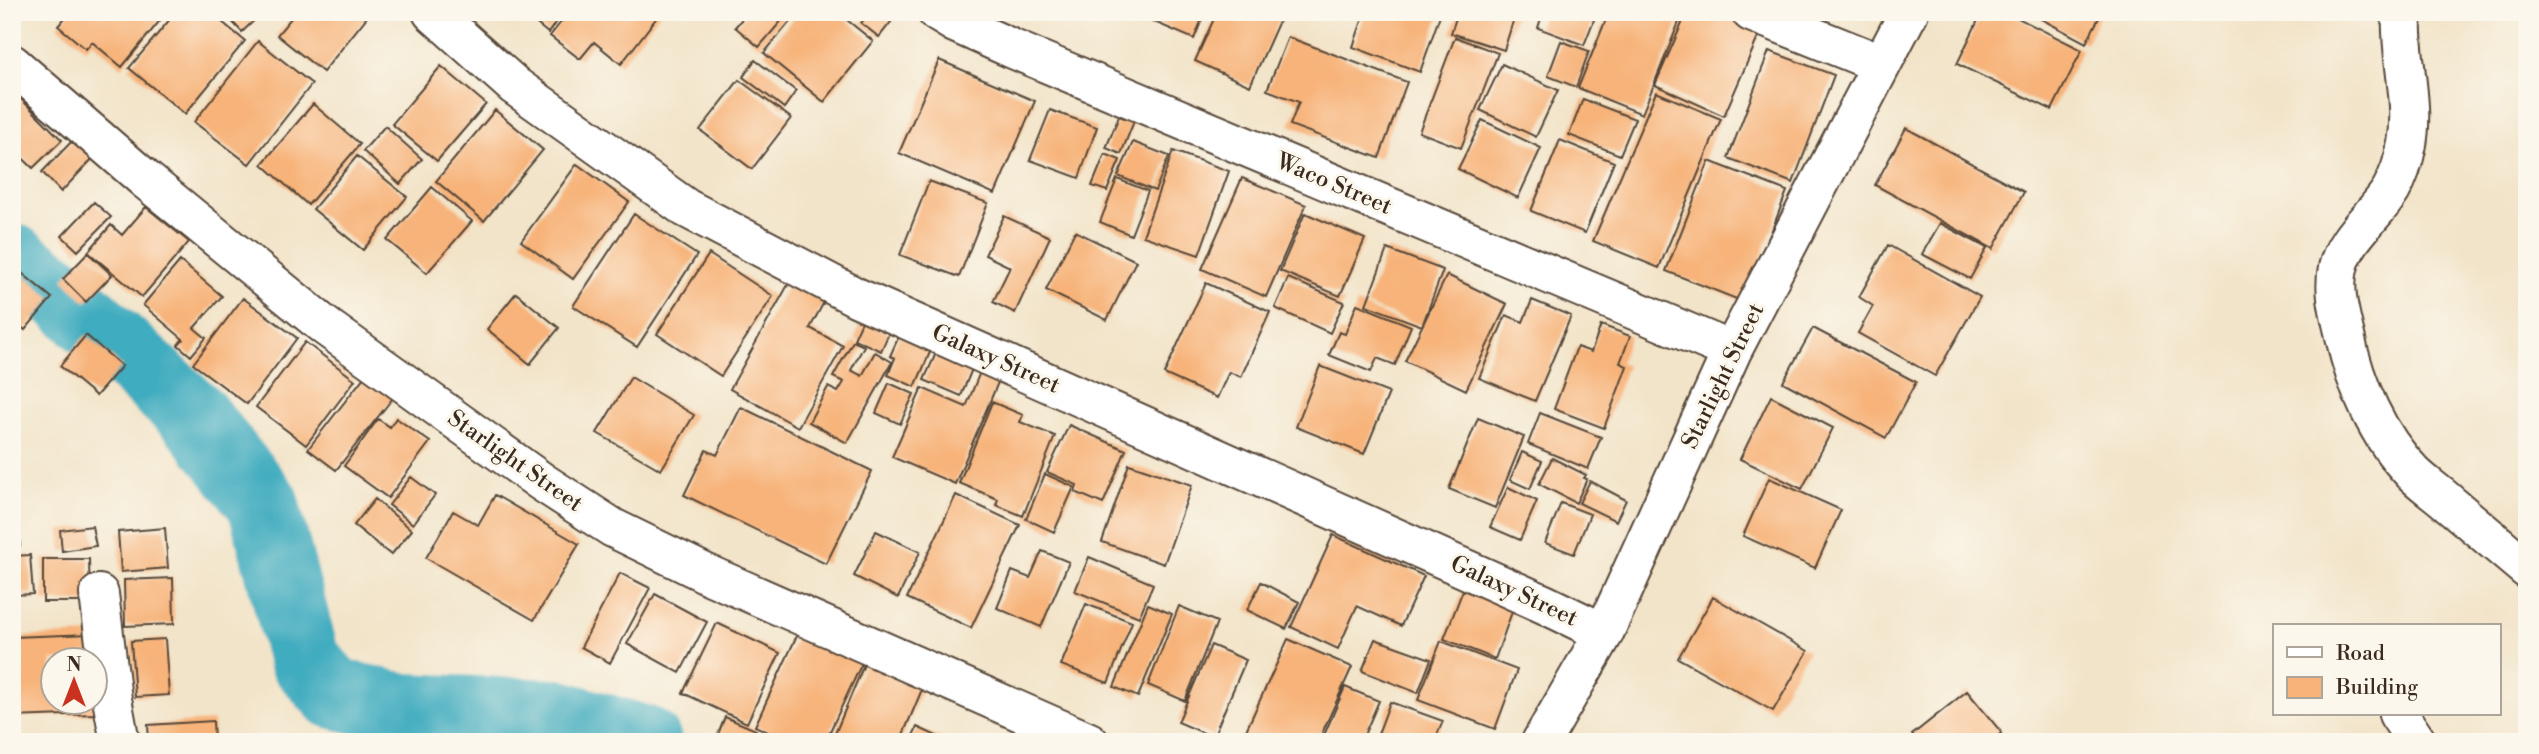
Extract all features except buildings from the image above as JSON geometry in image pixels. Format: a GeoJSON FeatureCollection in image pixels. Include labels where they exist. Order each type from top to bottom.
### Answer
{"type":"FeatureCollection","features":[{"type":"Feature","properties":{"kind":"street","name":"Galaxy Street"},"geometry":{"type":"LineString","coordinates":[[432,12],[515,86],[686,208],[856,297],[1604,633]]}},
{"type":"Feature","properties":{"kind":"street","name":"Waco Street"},"geometry":{"type":"LineString","coordinates":[[937,12],[1013,50],[1732,351]]}},
{"type":"Feature","properties":{"kind":"street"},"geometry":{"type":"LineString","coordinates":[[1751,12],[1881,64]]}},
{"type":"Feature","properties":{"kind":"street","name":"Starlight Street"},"geometry":{"type":"LineString","coordinates":[[1541,742],[1604,633],[1732,351],[1909,12]]}},
{"type":"Feature","properties":{"kind":"street"},"geometry":{"type":"LineString","coordinates":[[2402,12],[2401,29],[2409,94],[2407,142],[2401,168],[2391,190],[2348,245],[2338,267],[2336,293],[2347,348],[2354,376],[2370,408],[2386,438],[2412,472],[2527,569]]}},
{"type":"Feature","properties":{"kind":"street","name":"Starlight Street"},"geometry":{"type":"LineString","coordinates":[[12,64],[146,180],[325,326],[542,482],[613,528],[707,574],[1089,742]]}},
{"type":"Feature","properties":{"kind":"street"},"geometry":{"type":"LineString","coordinates":[[99,594],[120,742]]}},
{"type":"Feature","properties":{"kind":"street"},"geometry":{"type":"LineString","coordinates":[[2400,716],[2417,742]]}},
{"type":"Feature","properties":{"kind":"waterway"},"geometry":{"type":"LineString","coordinates":[[12,259],[58,291],[192,414],[263,503],[304,659],[334,693],[403,709],[556,715],[646,742]]}}]}
